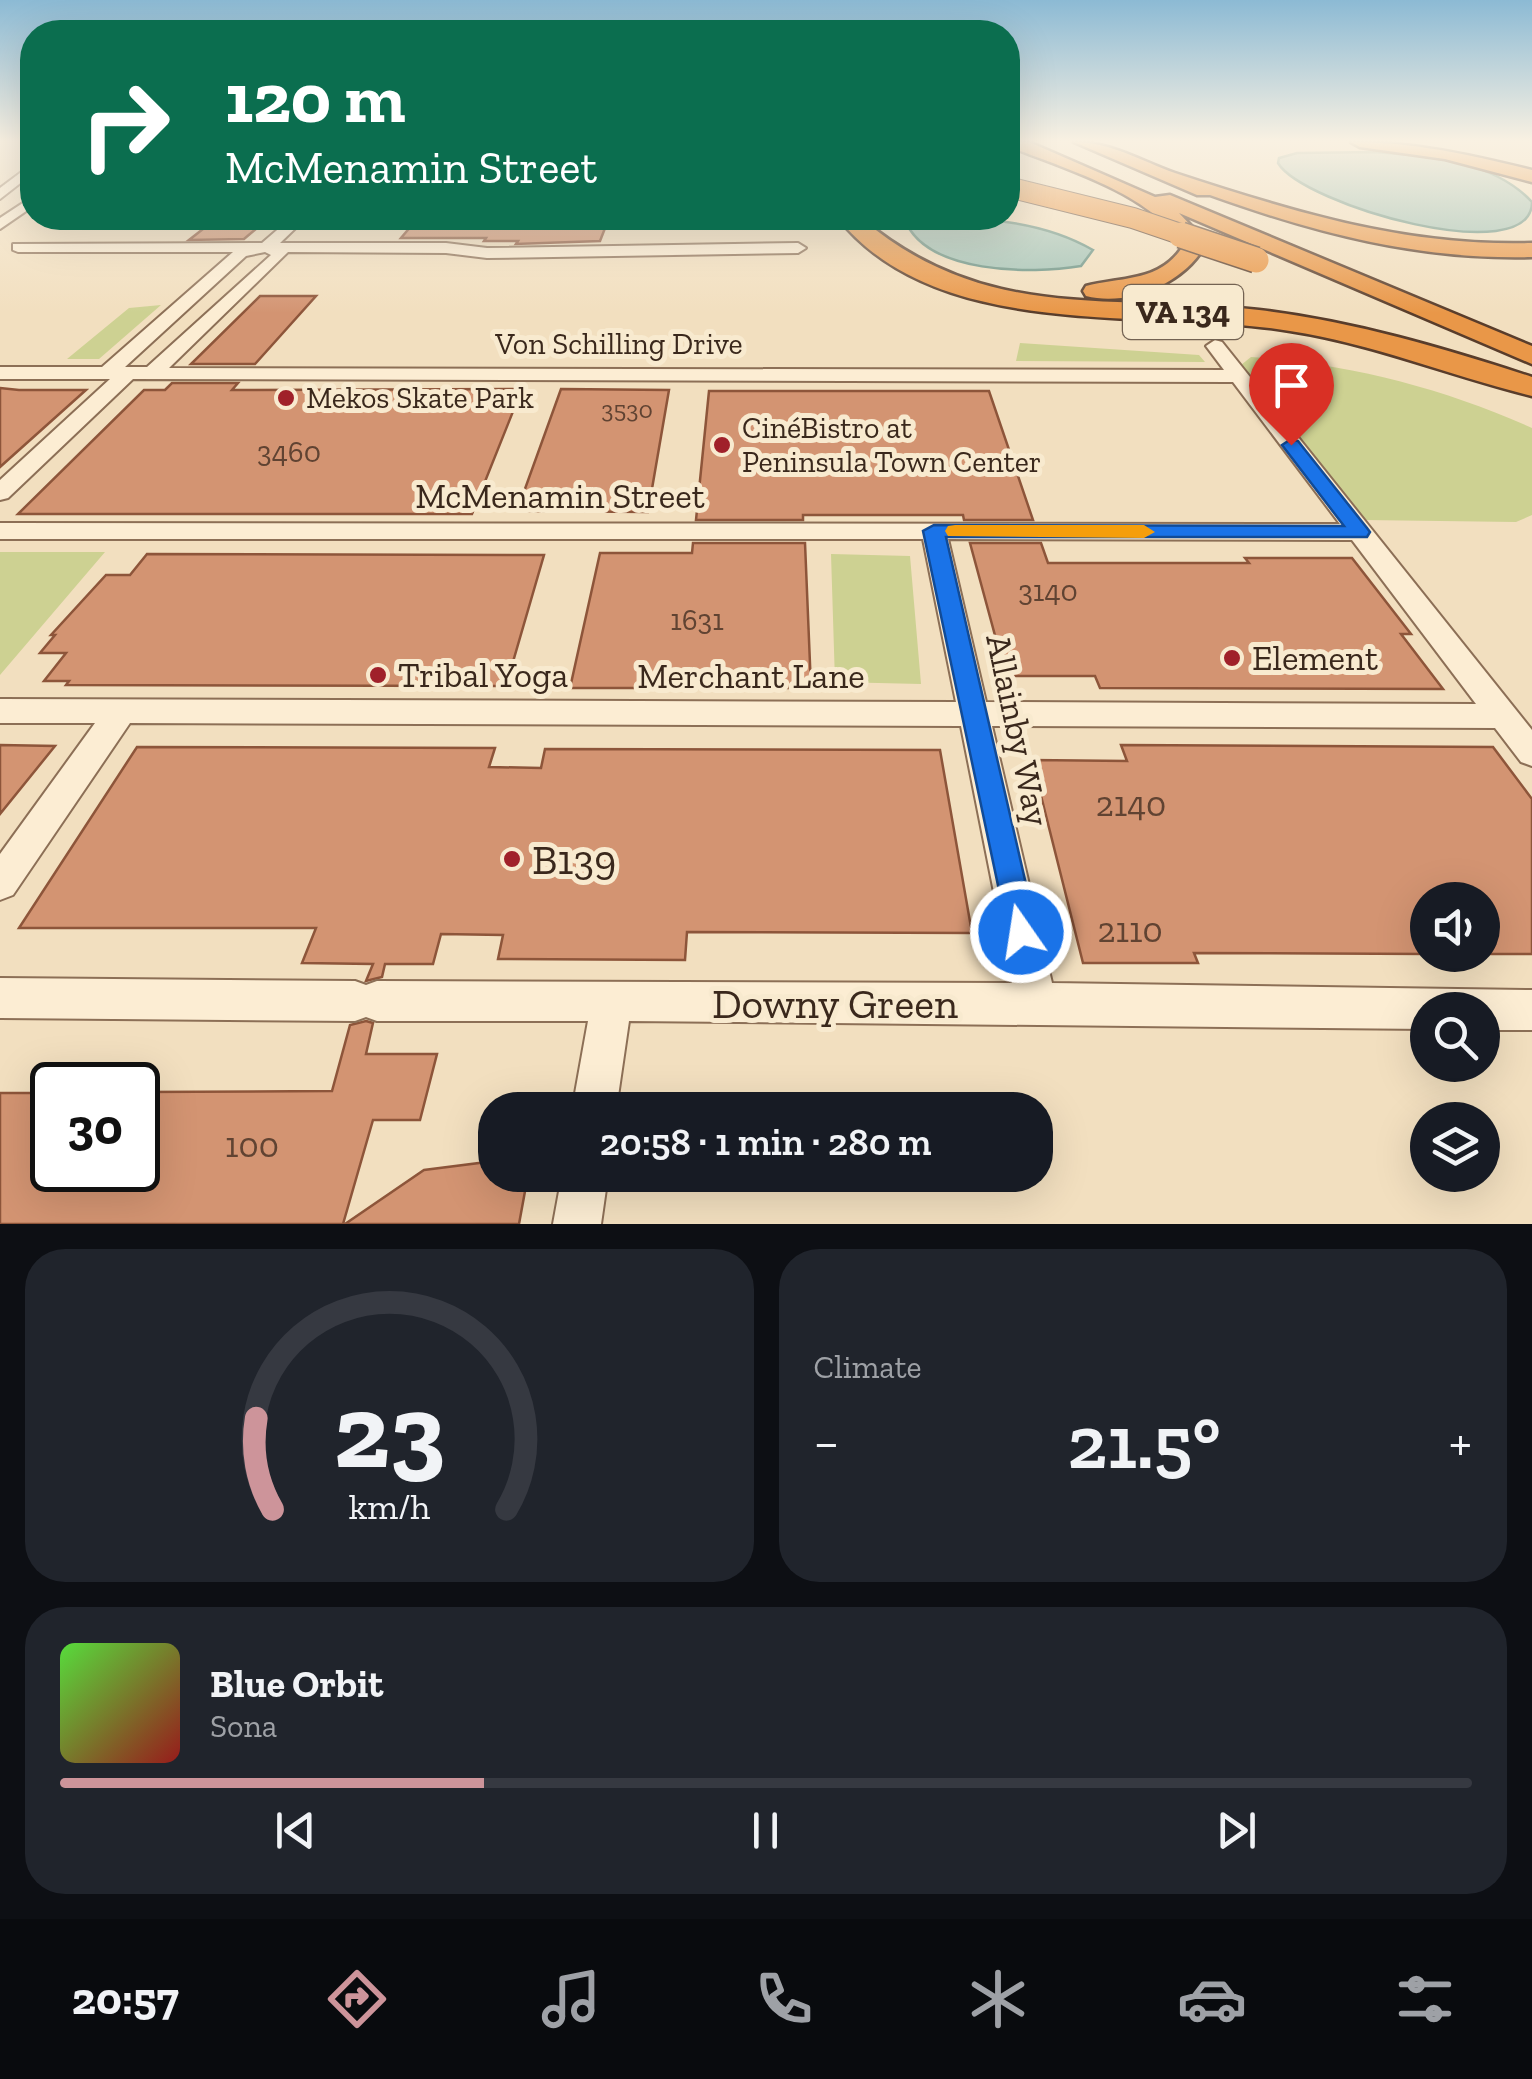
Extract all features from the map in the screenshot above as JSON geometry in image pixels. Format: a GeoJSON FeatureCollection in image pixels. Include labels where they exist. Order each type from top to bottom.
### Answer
{"type":"FeatureCollection","features":[{"type":"Feature","properties":{"kind":"highway"},"geometry":{"type":"LineString","coordinates":[[1059,199],[1133,218],[1256,260],[1532,376]]}},
{"type":"Feature","properties":{"kind":"highway"},"geometry":{"type":"LineString","coordinates":[[886,230],[938,268],[1018,289],[1121,289],[1161,277],[1192,249],[1188,231],[1166,210],[1144,199]]}},
{"type":"Feature","properties":{"kind":"highway"},"geometry":{"type":"LineString","coordinates":[[1159,199],[1532,356]]}},
{"type":"Feature","properties":{"kind":"highway"},"geometry":{"type":"LineString","coordinates":[[1224,199],[1382,264]]}},
{"type":"Feature","properties":{"kind":"highway"},"geometry":{"type":"LineString","coordinates":[[1245,199],[1308,222],[1378,239],[1453,249],[1532,250]]}},
{"type":"Feature","properties":{"kind":"highway","name":"VA 134"},"geometry":{"type":"LineString","coordinates":[[863,230],[900,262],[968,291],[1040,303],[1217,314],[1304,325],[1394,344],[1532,386]]}},
{"type":"Feature","properties":{"kind":"street"},"geometry":{"type":"LineString","coordinates":[[0,225],[20,209]]}},
{"type":"Feature","properties":{"kind":"street"},"geometry":{"type":"LineString","coordinates":[[0,493],[241,253],[267,247],[286,230]]}},
{"type":"Feature","properties":{"kind":"street"},"geometry":{"type":"LineString","coordinates":[[18,247],[446,248],[526,254],[618,253],[647,248],[798,248]]}},
{"type":"Feature","properties":{"kind":"street"},"geometry":{"type":"LineString","coordinates":[[151,374],[281,254],[267,247]]}},
{"type":"Feature","properties":{"kind":"street"},"geometry":{"type":"LineString","coordinates":[[1214,346],[1532,753]]}},
{"type":"Feature","properties":{"kind":"street","name":"Von Schilling Drive"},"geometry":{"type":"LineString","coordinates":[[0,373],[1238,376]]}},
{"type":"Feature","properties":{"kind":"street","name":"McMenamin Street"},"geometry":{"type":"LineString","coordinates":[[0,530],[1359,532]]}},
{"type":"Feature","properties":{"kind":"street","name":"Allainby Way"},"geometry":{"type":"LineString","coordinates":[[934,531],[1038,1005]]}},
{"type":"Feature","properties":{"kind":"street","name":"Merchant Lane"},"geometry":{"type":"LineString","coordinates":[[0,711],[1503,716]]}},
{"type":"Feature","properties":{"kind":"street"},"geometry":{"type":"LineString","coordinates":[[0,882],[120,713]]}},
{"type":"Feature","properties":{"kind":"street","name":"Downy Green"},"geometry":{"type":"LineString","coordinates":[[0,998],[610,1003],[807,1000],[1038,1005],[1317,1004],[1532,1010]]}},
{"type":"Feature","properties":{"kind":"street"},"geometry":{"type":"LineString","coordinates":[[597,1092],[610,1003]]}},
{"type":"Feature","properties":{"kind":"street"},"geometry":{"type":"LineString","coordinates":[[577,1224],[582,1192]]}},
{"type":"Feature","properties":{"kind":"green space"},"geometry":{"type":"Polygon","coordinates":[[[161,305],[99,359],[67,359],[129,308],[161,305]]]}},
{"type":"Feature","properties":{"kind":"green space"},"geometry":{"type":"Polygon","coordinates":[[[1020,343],[1199,355],[1205,362],[1016,361],[1020,343]]]}},
{"type":"Feature","properties":{"kind":"green space"},"geometry":{"type":"Polygon","coordinates":[[[1251,357],[1323,365],[1395,380],[1532,428],[1532,515],[1516,522],[1364,520],[1241,365],[1251,357]]]}},
{"type":"Feature","properties":{"kind":"green space"},"geometry":{"type":"Polygon","coordinates":[[[0,552],[105,552],[0,675],[0,552]]]}},
{"type":"Feature","properties":{"kind":"green space"},"geometry":{"type":"Polygon","coordinates":[[[831,554],[910,556],[921,684],[835,682],[831,554]]]}},
{"type":"Feature","properties":{"kind":"shaded area"},"geometry":{"type":"Polygon","coordinates":[[[1334,199],[1532,202],[1522,222],[1496,231],[1458,231],[1369,212],[1334,199]]]}},
{"type":"Feature","properties":{"kind":"shaded area"},"geometry":{"type":"Polygon","coordinates":[[[1020,224],[1071,239],[1093,250],[1081,266],[1009,269],[956,260],[934,251],[912,230],[1020,230],[1020,224]]]}},
{"type":"Feature","properties":{"kind":"building"},"geometry":{"type":"Polygon","coordinates":[[[202,230],[255,230],[244,239],[189,240],[202,230]]]}},
{"type":"Feature","properties":{"kind":"building"},"geometry":{"type":"Polygon","coordinates":[[[408,230],[604,230],[600,241],[516,244],[518,241],[484,241],[486,238],[401,238],[408,230]]]}},
{"type":"Feature","properties":{"kind":"building"},"geometry":{"type":"Polygon","coordinates":[[[260,296],[316,296],[255,364],[191,364],[260,296]]]}},
{"type":"Feature","properties":{"kind":"building"},"geometry":{"type":"Polygon","coordinates":[[[172,383],[238,383],[232,390],[522,389],[472,514],[18,514],[144,390],[165,390],[172,383]]]}},
{"type":"Feature","properties":{"kind":"building"},"geometry":{"type":"Polygon","coordinates":[[[0,388],[19,390],[86,390],[0,467],[0,388]]]}},
{"type":"Feature","properties":{"kind":"building"},"geometry":{"type":"Polygon","coordinates":[[[561,389],[669,390],[648,512],[517,511],[561,389]]]}},
{"type":"Feature","properties":{"kind":"building"},"geometry":{"type":"Polygon","coordinates":[[[709,391],[989,391],[1033,520],[964,520],[963,515],[803,515],[803,520],[696,520],[709,391]]]}},
{"type":"Feature","properties":{"kind":"building"},"geometry":{"type":"Polygon","coordinates":[[[693,543],[805,543],[811,688],[570,688],[600,553],[692,553],[693,543]]]}},
{"type":"Feature","properties":{"kind":"building"},"geometry":{"type":"Polygon","coordinates":[[[970,543],[1041,543],[1048,563],[1249,563],[1245,558],[1352,558],[1411,634],[1401,634],[1443,689],[1100,688],[1095,676],[1006,676],[970,543]]]}},
{"type":"Feature","properties":{"kind":"building"},"geometry":{"type":"Polygon","coordinates":[[[147,554],[544,555],[506,686],[66,685],[69,681],[44,681],[66,653],[40,653],[55,635],[51,635],[106,575],[130,575],[147,554]]]}},
{"type":"Feature","properties":{"kind":"building"},"geometry":{"type":"Polygon","coordinates":[[[0,745],[55,746],[0,814],[0,745]]]}},
{"type":"Feature","properties":{"kind":"building"},"geometry":{"type":"Polygon","coordinates":[[[1121,745],[1493,747],[1532,799],[1532,954],[1500,954],[1500,882],[1410,882],[1410,954],[1194,953],[1198,963],[1083,963],[1032,760],[1127,761],[1121,745]]]}},
{"type":"Feature","properties":{"kind":"building","name":"B139"},"geometry":{"type":"Polygon","coordinates":[[[137,747],[495,748],[489,767],[541,768],[545,749],[940,750],[972,933],[687,932],[685,960],[498,959],[503,935],[441,934],[433,964],[385,964],[382,977],[366,981],[373,964],[302,963],[316,928],[19,928],[137,747]]]}},
{"type":"Feature","properties":{"kind":"building"},"geometry":{"type":"Polygon","coordinates":[[[373,1023],[366,1054],[437,1054],[420,1120],[373,1120],[343,1224],[0,1224],[0,1093],[30,1093],[30,1192],[160,1192],[160,1092],[332,1091],[350,1025],[373,1023]]]}},
{"type":"Feature","properties":{"kind":"building"},"geometry":{"type":"Polygon","coordinates":[[[478,1163],[478,1192],[525,1192],[519,1224],[345,1224],[424,1170],[478,1163]]]}},
{"type":"Feature","properties":{"kind":"slow traffic"},"geometry":{"type":"LineString","coordinates":[[955,531],[1144,532]]}},
{"type":"Feature","properties":{"kind":"place","name":"Mekos Skate Park"},"geometry":{"type":"Point","coordinates":[286,398]}},
{"type":"Feature","properties":{"kind":"place","name":"CinéBistro at Peninsula Town Center"},"geometry":{"type":"Point","coordinates":[722,445]}},
{"type":"Feature","properties":{"kind":"place","name":"Element"},"geometry":{"type":"Point","coordinates":[1232,658]}},
{"type":"Feature","properties":{"kind":"place","name":"Tribal Yoga"},"geometry":{"type":"Point","coordinates":[378,675]}},
{"type":"Feature","properties":{"kind":"place","name":"B139"},"geometry":{"type":"Point","coordinates":[512,859]}},
{"type":"Feature","properties":{"kind":"route"},"geometry":{"type":"LineString","coordinates":[[1021,932],[934,531],[1359,532],[1291,445]]}}]}
